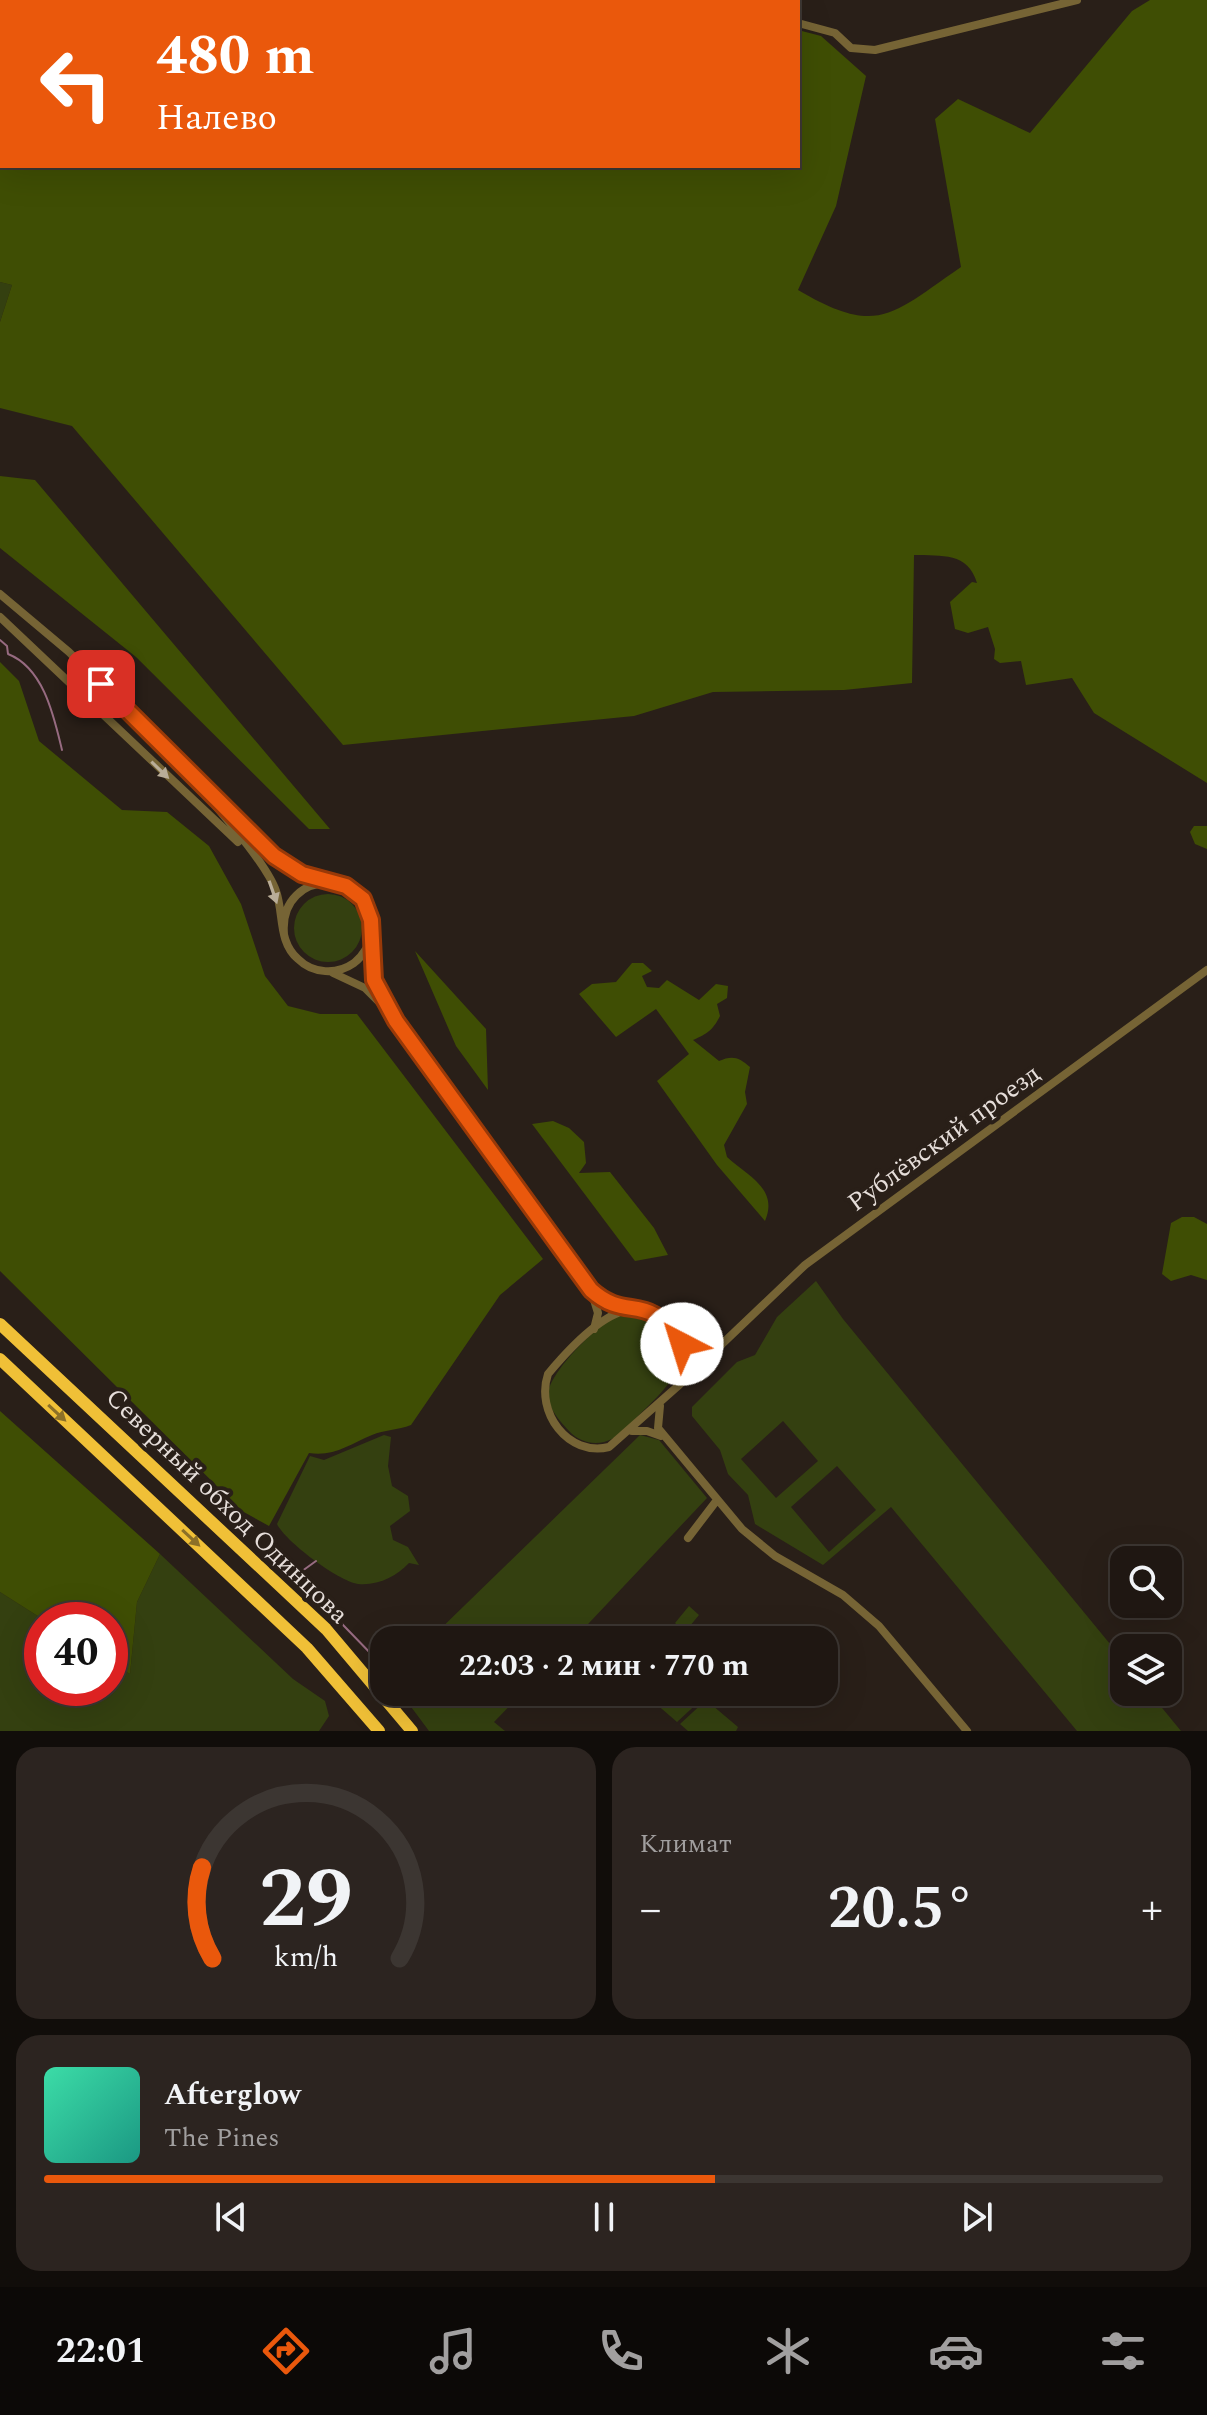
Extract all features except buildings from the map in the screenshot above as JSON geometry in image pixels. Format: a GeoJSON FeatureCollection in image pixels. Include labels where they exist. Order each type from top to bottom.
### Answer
{"type":"FeatureCollection","features":[{"type":"Feature","properties":{"kind":"highway","name":"Северный обход Одинцова"},"geometry":{"type":"LineString","coordinates":[[0,1324],[326,1629],[412,1731]]}},
{"type":"Feature","properties":{"kind":"highway","name":"Северный обход Одинцова"},"geometry":{"type":"LineString","coordinates":[[0,1359],[297,1639],[379,1731]]}},
{"type":"Feature","properties":{"kind":"street"},"geometry":{"type":"LineString","coordinates":[[800,24],[835,33],[851,48],[875,50],[1077,0]]}},
{"type":"Feature","properties":{"kind":"street"},"geometry":{"type":"LineString","coordinates":[[0,594],[69,652],[274,856],[302,874],[352,889],[363,899],[372,927],[374,980],[396,1021]]}},
{"type":"Feature","properties":{"kind":"street"},"geometry":{"type":"LineString","coordinates":[[0,617],[252,854]]}},
{"type":"Feature","properties":{"kind":"street"},"geometry":{"type":"LineString","coordinates":[[185,769],[252,854],[276,892],[284,934],[297,959],[317,970],[340,974],[365,988],[396,1021],[591,1290],[612,1305],[649,1309],[660,1316],[682,1344],[699,1356],[717,1352]]}},
{"type":"Feature","properties":{"kind":"street"},"geometry":{"type":"LineString","coordinates":[[284,934],[286,912],[298,894],[310,886],[331,882]]}},
{"type":"Feature","properties":{"kind":"street"},"geometry":{"type":"LineString","coordinates":[[317,970],[338,970],[358,960],[370,941],[372,927]]}},
{"type":"Feature","properties":{"kind":"street","name":"Рублёвский проезд"},"geometry":{"type":"LineString","coordinates":[[678,1386],[805,1265],[1207,970]]}},
{"type":"Feature","properties":{"kind":"street"},"geometry":{"type":"LineString","coordinates":[[591,1290],[598,1313],[594,1329]]}},
{"type":"Feature","properties":{"kind":"street"},"geometry":{"type":"LineString","coordinates":[[627,1308],[611,1315],[594,1329],[548,1374],[544,1401],[548,1415],[577,1445],[600,1449],[609,1447],[678,1386],[687,1364],[682,1344]]}},
{"type":"Feature","properties":{"kind":"street"},"geometry":{"type":"LineString","coordinates":[[661,1402],[657,1422],[665,1438],[717,1500],[767,1550],[859,1607],[967,1731]]}},
{"type":"Feature","properties":{"kind":"street"},"geometry":{"type":"LineString","coordinates":[[628,1432],[647,1431],[665,1438]]}},
{"type":"Feature","properties":{"kind":"street"},"geometry":{"type":"LineString","coordinates":[[688,1538],[717,1500]]}},
{"type":"Feature","properties":{"kind":"green space"},"geometry":{"type":"Polygon","coordinates":[[[1150,0],[1207,0],[1207,783],[1094,713],[1072,678],[1026,685],[1021,661],[1000,663],[994,659],[995,649],[988,627],[968,633],[955,629],[950,602],[972,582],[977,583],[973,573],[960,561],[934,555],[914,555],[912,683],[844,690],[713,692],[634,716],[343,745],[72,426],[0,408],[0,322],[12,285],[0,282],[0,168],[800,168],[800,31],[821,36],[866,76],[836,206],[798,290],[847,313],[866,316],[883,314],[900,308],[961,267],[935,119],[958,99],[1030,133],[1132,11],[1150,0]]]}},
{"type":"Feature","properties":{"kind":"green space"},"geometry":{"type":"Polygon","coordinates":[[[0,282],[12,285],[0,322],[0,282]]]}},
{"type":"Feature","properties":{"kind":"green space"},"geometry":{"type":"Polygon","coordinates":[[[0,476],[35,480],[330,829],[309,829],[136,657],[0,548],[0,476]]]}},
{"type":"Feature","properties":{"kind":"green space"},"geometry":{"type":"Polygon","coordinates":[[[0,662],[19,681],[39,741],[122,810],[167,812],[209,846],[241,904],[265,976],[288,1006],[320,1014],[357,1014],[543,1259],[500,1295],[411,1425],[377,1433],[334,1451],[309,1453],[269,1526],[242,1511],[0,1271],[0,662]]]}},
{"type":"Feature","properties":{"kind":"green space"},"geometry":{"type":"Polygon","coordinates":[[[1194,826],[1207,826],[1207,849],[1195,844],[1190,832],[1194,826]]]}},
{"type":"Feature","properties":{"kind":"green space"},"geometry":{"type":"Polygon","coordinates":[[[321,894],[335,894],[347,899],[357,909],[362,928],[357,947],[347,957],[335,962],[321,962],[309,957],[299,947],[294,935],[294,921],[299,909],[309,899],[321,894]]]}},
{"type":"Feature","properties":{"kind":"green space"},"geometry":{"type":"Polygon","coordinates":[[[415,951],[486,1029],[488,1090],[456,1046],[415,951]]]}},
{"type":"Feature","properties":{"kind":"green space"},"geometry":{"type":"Polygon","coordinates":[[[632,963],[643,963],[652,971],[642,976],[647,987],[659,988],[667,980],[699,1000],[716,984],[728,986],[727,998],[717,1004],[720,1016],[717,1021],[709,1031],[693,1040],[719,1061],[735,1058],[750,1067],[745,1092],[747,1104],[724,1145],[727,1157],[764,1191],[768,1200],[765,1221],[717,1165],[657,1081],[689,1054],[656,1009],[616,1037],[579,994],[592,984],[616,982],[632,963]]]}},
{"type":"Feature","properties":{"kind":"green space"},"geometry":{"type":"Polygon","coordinates":[[[553,1121],[569,1128],[584,1142],[586,1163],[579,1173],[610,1172],[654,1228],[668,1255],[635,1261],[532,1124],[553,1121]]]}},
{"type":"Feature","properties":{"kind":"green space"},"geometry":{"type":"Polygon","coordinates":[[[1182,1217],[1194,1217],[1207,1224],[1207,1280],[1191,1275],[1171,1281],[1162,1274],[1171,1223],[1182,1217]]]}},
{"type":"Feature","properties":{"kind":"green space"},"geometry":{"type":"Polygon","coordinates":[[[816,1281],[843,1319],[1110,1644],[1110,1706],[1160,1706],[1181,1731],[1077,1731],[891,1507],[823,1565],[755,1524],[748,1495],[728,1474],[720,1450],[692,1416],[692,1407],[737,1362],[755,1355],[777,1317],[816,1281]],[[783,1421],[741,1459],[776,1498],[818,1461],[783,1421]],[[837,1466],[791,1507],[829,1552],[876,1510],[837,1466]]]}},
{"type":"Feature","properties":{"kind":"green space"},"geometry":{"type":"Polygon","coordinates":[[[637,1312],[672,1335],[679,1346],[677,1371],[657,1397],[620,1434],[599,1443],[581,1440],[553,1411],[548,1396],[550,1387],[563,1365],[595,1331],[613,1318],[637,1312]]]}},
{"type":"Feature","properties":{"kind":"green space"},"geometry":{"type":"Polygon","coordinates":[[[0,1411],[160,1554],[137,1602],[130,1674],[128,1602],[24,1602],[24,1607],[0,1592],[0,1411]]]}},
{"type":"Feature","properties":{"kind":"green space"},"geometry":{"type":"Polygon","coordinates":[[[384,1435],[391,1437],[388,1466],[392,1486],[408,1496],[410,1511],[390,1526],[393,1540],[408,1547],[419,1565],[409,1563],[386,1579],[358,1584],[338,1576],[313,1559],[290,1540],[277,1524],[310,1456],[324,1460],[384,1435]]]}},
{"type":"Feature","properties":{"kind":"green space"},"geometry":{"type":"Polygon","coordinates":[[[640,1435],[659,1440],[707,1498],[586,1626],[443,1626],[640,1435]]]}},
{"type":"Feature","properties":{"kind":"green space"},"geometry":{"type":"Polygon","coordinates":[[[160,1554],[293,1679],[325,1701],[329,1716],[319,1731],[0,1731],[0,1592],[24,1607],[24,1706],[128,1706],[128,1673],[137,1602],[160,1554]]]}},
{"type":"Feature","properties":{"kind":"green space"},"geometry":{"type":"Polygon","coordinates":[[[689,1606],[699,1615],[690,1626],[675,1623],[689,1606]]]}},
{"type":"Feature","properties":{"kind":"green space"},"geometry":{"type":"Polygon","coordinates":[[[410,1706],[509,1706],[494,1722],[505,1731],[429,1731],[410,1706]]]}},
{"type":"Feature","properties":{"kind":"green space"},"geometry":{"type":"Polygon","coordinates":[[[659,1706],[694,1706],[677,1722],[659,1706]]]}},
{"type":"Feature","properties":{"kind":"green space"},"geometry":{"type":"Polygon","coordinates":[[[700,1706],[713,1706],[738,1727],[736,1731],[688,1731],[680,1724],[700,1706]]]}},
{"type":"Feature","properties":{"kind":"waterway"},"geometry":{"type":"LineString","coordinates":[[0,640],[7,646],[8,654],[30,670],[39,682],[51,709],[62,750]]}},
{"type":"Feature","properties":{"kind":"waterway"},"geometry":{"type":"LineString","coordinates":[[279,1559],[370,1653]]}},
{"type":"Feature","properties":{"kind":"waterway"},"geometry":{"type":"LineString","coordinates":[[298,1574],[316,1561]]}},
{"type":"Feature","properties":{"kind":"route"},"geometry":{"type":"LineString","coordinates":[[101,684],[274,856],[302,874],[346,886],[363,899],[370,912],[374,980],[396,1021],[591,1290],[612,1305],[649,1309],[660,1316],[682,1344]]}}]}
